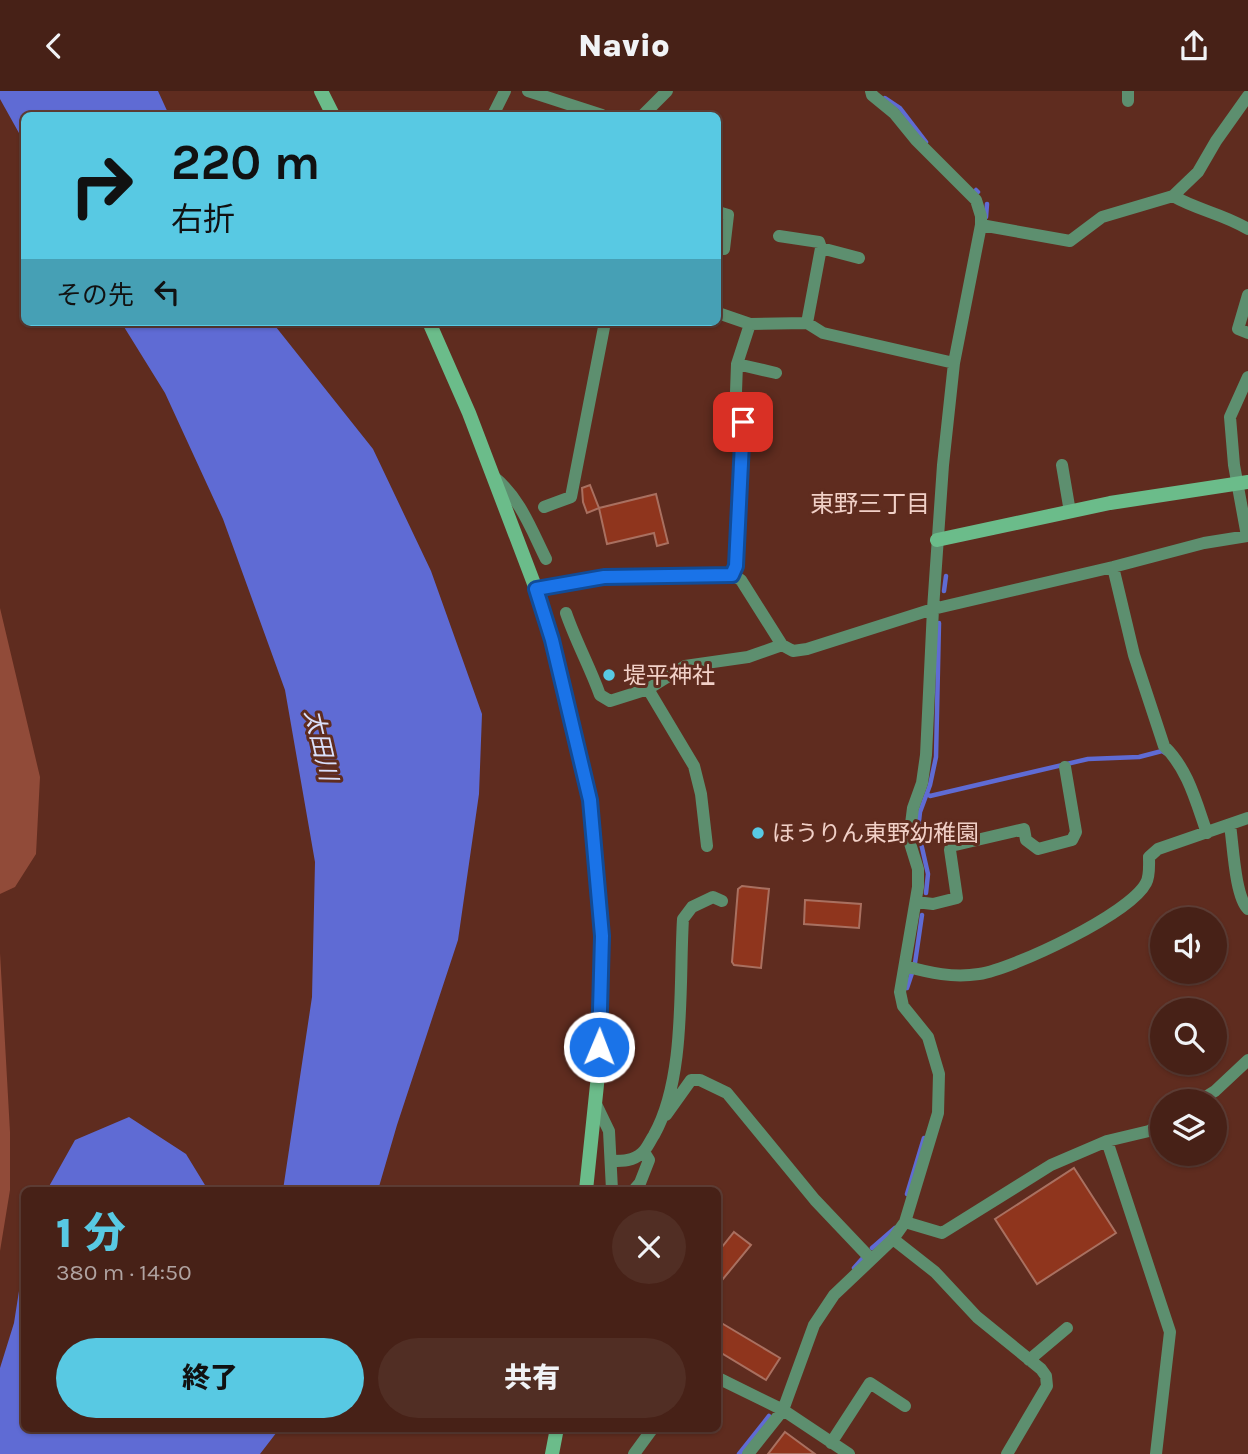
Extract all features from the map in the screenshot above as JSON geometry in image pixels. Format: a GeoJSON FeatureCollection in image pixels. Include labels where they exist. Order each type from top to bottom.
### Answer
{"type":"FeatureCollection","features":[{"type":"Feature","properties":{"kind":"street"},"geometry":{"type":"LineString","coordinates":[[321,91],[332,112]]}},
{"type":"Feature","properties":{"kind":"street"},"geometry":{"type":"LineString","coordinates":[[494,112],[505,91]]}},
{"type":"Feature","properties":{"kind":"street"},"geometry":{"type":"LineString","coordinates":[[528,91],[593,112]]}},
{"type":"Feature","properties":{"kind":"street"},"geometry":{"type":"LineString","coordinates":[[646,112],[667,91]]}},
{"type":"Feature","properties":{"kind":"street"},"geometry":{"type":"LineString","coordinates":[[748,1454],[783,1410],[814,1325],[834,1295],[893,1239],[905,1222],[938,1113],[939,1074],[928,1037],[903,1006],[900,992],[918,887],[918,869],[909,841],[913,808],[922,783],[926,755],[937,540],[954,363],[981,225],[976,200],[871,91]]}},
{"type":"Feature","properties":{"kind":"street"},"geometry":{"type":"LineString","coordinates":[[981,225],[1070,241],[1102,216],[1173,196],[1198,172],[1248,96]]}},
{"type":"Feature","properties":{"kind":"street"},"geometry":{"type":"LineString","coordinates":[[1173,196],[1182,202],[1232,218],[1248,229]]}},
{"type":"Feature","properties":{"kind":"street"},"geometry":{"type":"LineString","coordinates":[[721,213],[728,215],[724,249]]}},
{"type":"Feature","properties":{"kind":"street"},"geometry":{"type":"LineString","coordinates":[[779,236],[819,242],[821,248],[807,323]]}},
{"type":"Feature","properties":{"kind":"street"},"geometry":{"type":"LineString","coordinates":[[821,248],[859,258]]}},
{"type":"Feature","properties":{"kind":"street"},"geometry":{"type":"LineString","coordinates":[[1248,295],[1238,329],[1248,333]]}},
{"type":"Feature","properties":{"kind":"street"},"geometry":{"type":"LineString","coordinates":[[721,314],[750,324],[807,323],[823,334],[954,363]]}},
{"type":"Feature","properties":{"kind":"street"},"geometry":{"type":"LineString","coordinates":[[732,575],[736,566],[743,422],[736,391],[737,364],[750,324]]}},
{"type":"Feature","properties":{"kind":"street"},"geometry":{"type":"LineString","coordinates":[[431,326],[469,413],[536,589],[552,640],[590,800],[602,936],[596,1104],[586,1187]]}},
{"type":"Feature","properties":{"kind":"street"},"geometry":{"type":"LineString","coordinates":[[544,507],[571,497],[605,326]]}},
{"type":"Feature","properties":{"kind":"street"},"geometry":{"type":"LineString","coordinates":[[737,364],[776,373]]}},
{"type":"Feature","properties":{"kind":"street"},"geometry":{"type":"LineString","coordinates":[[536,589],[604,577],[732,575],[741,580],[782,645],[793,651],[807,649],[933,609],[1204,543],[1248,536],[1243,483],[1230,417],[1248,377]]}},
{"type":"Feature","properties":{"kind":"street"},"geometry":{"type":"LineString","coordinates":[[1062,465],[1070,512]]}},
{"type":"Feature","properties":{"kind":"street"},"geometry":{"type":"LineString","coordinates":[[493,477],[507,488],[520,506],[545,559]]}},
{"type":"Feature","properties":{"kind":"street"},"geometry":{"type":"LineString","coordinates":[[937,540],[1070,512],[1243,483]]}},
{"type":"Feature","properties":{"kind":"street"},"geometry":{"type":"LineString","coordinates":[[1113,567],[1134,655],[1164,746],[1175,757],[1192,788],[1207,833]]}},
{"type":"Feature","properties":{"kind":"street"},"geometry":{"type":"LineString","coordinates":[[566,613],[580,664]]}},
{"type":"Feature","properties":{"kind":"street"},"geometry":{"type":"LineString","coordinates":[[576,643],[585,656],[600,695],[610,701],[648,689],[685,666],[748,657],[782,645]]}},
{"type":"Feature","properties":{"kind":"street"},"geometry":{"type":"LineString","coordinates":[[648,689],[694,766],[701,794],[707,846]]}},
{"type":"Feature","properties":{"kind":"street"},"geometry":{"type":"LineString","coordinates":[[916,902],[933,904],[957,898],[951,846],[1024,829],[1026,840],[1038,849],[1072,840],[1076,832],[1065,767]]}},
{"type":"Feature","properties":{"kind":"street"},"geometry":{"type":"LineString","coordinates":[[905,966],[939,976],[980,974],[1086,931],[1118,911],[1146,884],[1149,857],[1158,849],[1248,818]]}},
{"type":"Feature","properties":{"kind":"street"},"geometry":{"type":"LineString","coordinates":[[1230,825],[1243,905],[1248,909]]}},
{"type":"Feature","properties":{"kind":"street"},"geometry":{"type":"LineString","coordinates":[[661,1122],[673,1081],[683,919],[692,907],[713,897],[722,901]]}},
{"type":"Feature","properties":{"kind":"street"},"geometry":{"type":"LineString","coordinates":[[1217,1089],[1248,1060]]}},
{"type":"Feature","properties":{"kind":"street"},"geometry":{"type":"LineString","coordinates":[[612,1161],[630,1161],[644,1152],[661,1122],[691,1080],[700,1080],[727,1093],[815,1201],[871,1259]]}},
{"type":"Feature","properties":{"kind":"street"},"geometry":{"type":"LineString","coordinates":[[596,1104],[609,1131],[612,1187]]}},
{"type":"Feature","properties":{"kind":"street"},"geometry":{"type":"LineString","coordinates":[[905,1222],[942,1233],[1051,1164],[1107,1142],[1150,1130]]}},
{"type":"Feature","properties":{"kind":"street"},"geometry":{"type":"LineString","coordinates":[[1107,1142],[1170,1332],[1156,1454]]}},
{"type":"Feature","properties":{"kind":"street"},"geometry":{"type":"LineString","coordinates":[[637,1187],[649,1160],[644,1152]]}},
{"type":"Feature","properties":{"kind":"street"},"geometry":{"type":"LineString","coordinates":[[893,1239],[935,1272],[977,1317],[1046,1376],[1047,1386],[1007,1454]]}},
{"type":"Feature","properties":{"kind":"street"},"geometry":{"type":"LineString","coordinates":[[1029,1360],[1067,1328]]}},
{"type":"Feature","properties":{"kind":"street"},"geometry":{"type":"LineString","coordinates":[[721,1379],[783,1410],[849,1454]]}},
{"type":"Feature","properties":{"kind":"street"},"geometry":{"type":"LineString","coordinates":[[831,1443],[870,1383],[905,1406]]}},
{"type":"Feature","properties":{"kind":"street"},"geometry":{"type":"LineString","coordinates":[[552,1454],[556,1432]]}},
{"type":"Feature","properties":{"kind":"street"},"geometry":{"type":"LineString","coordinates":[[634,1454],[650,1432]]}},
{"type":"Feature","properties":{"kind":"shaded area"},"geometry":{"type":"Polygon","coordinates":[[[0,608],[40,777],[36,854],[15,887],[0,894],[0,608]]]}},
{"type":"Feature","properties":{"kind":"shaded area"},"geometry":{"type":"Polygon","coordinates":[[[0,953],[10,1132],[10,1190],[0,1251],[0,953]]]}},
{"type":"Feature","properties":{"kind":"water"},"geometry":{"type":"Polygon","coordinates":[[[0,91],[158,91],[168,112],[21,112],[21,137],[0,99],[0,91]]]}},
{"type":"Feature","properties":{"kind":"water","name":"太田川"},"geometry":{"type":"Polygon","coordinates":[[[123,326],[275,326],[373,449],[431,571],[482,714],[479,794],[458,940],[379,1187],[283,1187],[312,997],[315,862],[285,690],[223,519],[165,393],[123,326]]]}},
{"type":"Feature","properties":{"kind":"water"},"geometry":{"type":"Polygon","coordinates":[[[129,1117],[186,1154],[206,1187],[49,1187],[75,1140],[129,1117]]]}},
{"type":"Feature","properties":{"kind":"water"},"geometry":{"type":"Polygon","coordinates":[[[21,1278],[21,1432],[277,1432],[260,1454],[0,1454],[0,1368],[14,1323],[21,1278]]]}},
{"type":"Feature","properties":{"kind":"building"},"geometry":{"type":"Polygon","coordinates":[[[590,485],[599,508],[587,513],[582,488],[590,485]]]}},
{"type":"Feature","properties":{"kind":"building"},"geometry":{"type":"Polygon","coordinates":[[[656,494],[668,543],[657,546],[654,533],[607,544],[599,508],[656,494]]]}},
{"type":"Feature","properties":{"kind":"building"},"geometry":{"type":"Polygon","coordinates":[[[742,886],[769,889],[761,968],[734,965],[732,962],[738,889],[742,886]]]}},
{"type":"Feature","properties":{"kind":"building"},"geometry":{"type":"Polygon","coordinates":[[[805,900],[861,904],[859,928],[804,924],[805,900]]]}},
{"type":"Feature","properties":{"kind":"building"},"geometry":{"type":"Polygon","coordinates":[[[1074,1168],[1116,1233],[1037,1284],[995,1219],[1074,1168]]]}},
{"type":"Feature","properties":{"kind":"building"},"geometry":{"type":"Polygon","coordinates":[[[734,1232],[751,1245],[721,1281],[721,1248],[734,1232]]]}},
{"type":"Feature","properties":{"kind":"building"},"geometry":{"type":"Polygon","coordinates":[[[721,1323],[780,1358],[766,1380],[721,1353],[721,1323]]]}},
{"type":"Feature","properties":{"kind":"building"},"geometry":{"type":"Polygon","coordinates":[[[785,1432],[815,1454],[768,1454],[785,1432]]]}},
{"type":"Feature","properties":{"kind":"waterway"},"geometry":{"type":"LineString","coordinates":[[885,98],[900,108],[926,142]]}},
{"type":"Feature","properties":{"kind":"waterway"},"geometry":{"type":"LineString","coordinates":[[986,217],[987,204]]}},
{"type":"Feature","properties":{"kind":"waterway"},"geometry":{"type":"LineString","coordinates":[[944,591],[946,576]]}},
{"type":"Feature","properties":{"kind":"waterway"},"geometry":{"type":"LineString","coordinates":[[926,893],[928,874],[918,830],[920,812],[936,757],[939,623]]}},
{"type":"Feature","properties":{"kind":"waterway"},"geometry":{"type":"LineString","coordinates":[[927,794],[930,796],[1088,759],[1139,757],[1162,751],[1165,753]]}},
{"type":"Feature","properties":{"kind":"waterway"},"geometry":{"type":"LineString","coordinates":[[915,963],[922,915]]}},
{"type":"Feature","properties":{"kind":"waterway"},"geometry":{"type":"LineString","coordinates":[[907,988],[912,973]]}},
{"type":"Feature","properties":{"kind":"waterway"},"geometry":{"type":"LineString","coordinates":[[907,1194],[924,1138]]}},
{"type":"Feature","properties":{"kind":"waterway"},"geometry":{"type":"LineString","coordinates":[[872,1248],[895,1228]]}},
{"type":"Feature","properties":{"kind":"waterway"},"geometry":{"type":"LineString","coordinates":[[854,1268],[862,1259]]}},
{"type":"Feature","properties":{"kind":"waterway"},"geometry":{"type":"LineString","coordinates":[[739,1454],[769,1416]]}},
{"type":"Feature","properties":{"kind":"place","name":"堤平神社"},"geometry":{"type":"Point","coordinates":[609,675]}},
{"type":"Feature","properties":{"kind":"place","name":"ほうりん東野幼稚園"},"geometry":{"type":"Point","coordinates":[758,833]}},
{"type":"Feature","properties":{"kind":"district","name":"東野三丁目"},"geometry":{"type":"Point","coordinates":[870,504]}},
{"type":"Feature","properties":{"kind":"route"},"geometry":{"type":"LineString","coordinates":[[599,1047],[602,936],[590,800],[552,640],[536,589],[604,577],[732,575],[736,566],[743,422]]}}]}
